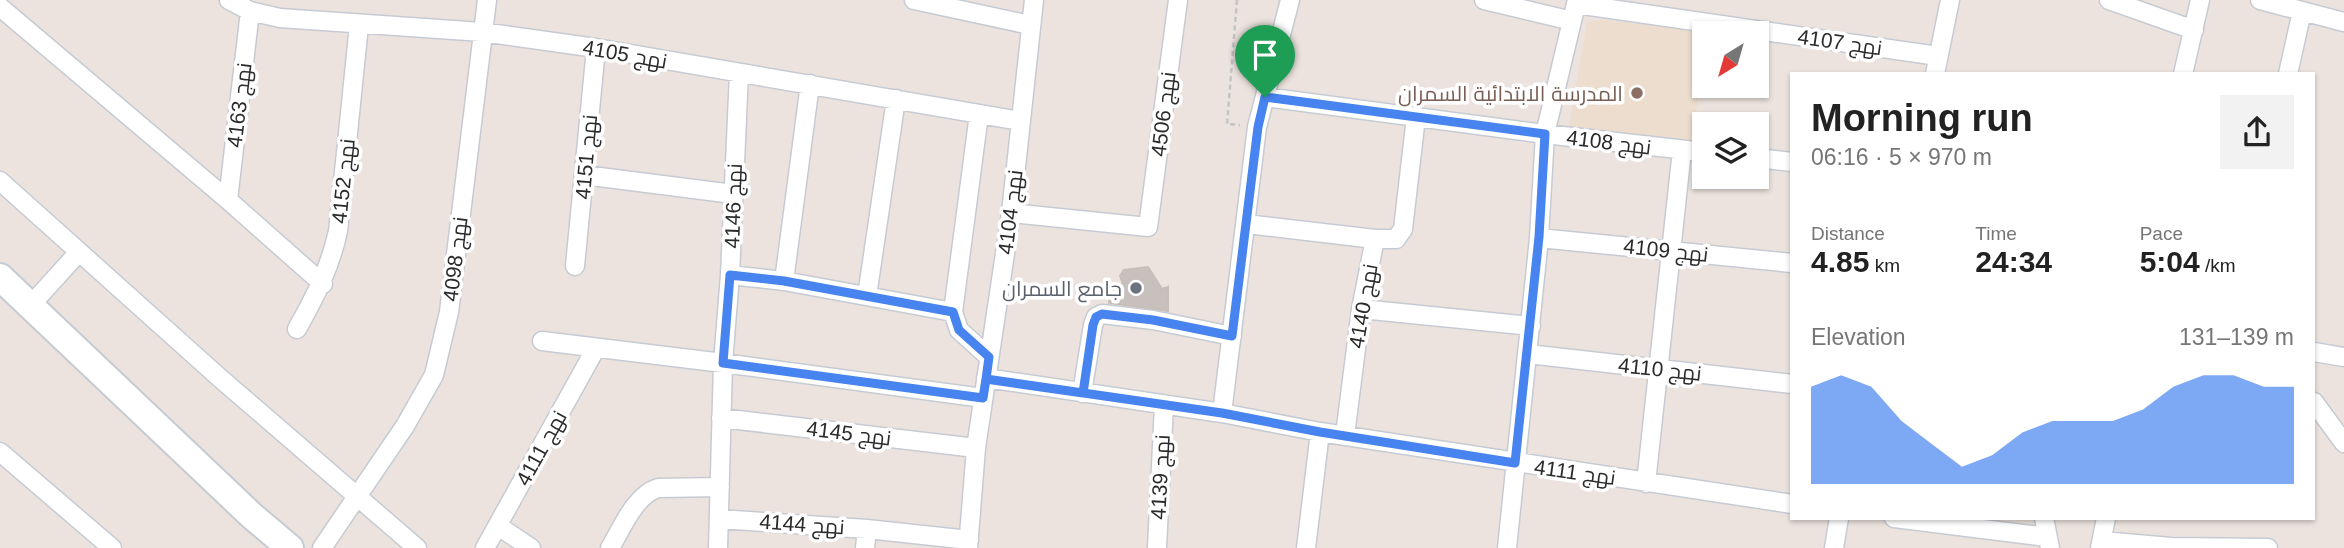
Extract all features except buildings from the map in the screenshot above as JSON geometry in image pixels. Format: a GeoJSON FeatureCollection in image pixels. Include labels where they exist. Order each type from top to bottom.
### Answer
{"type":"FeatureCollection","features":[{"type":"Feature","properties":{"kind":"street","name":"نهج 4105"},"geometry":{"type":"LineString","coordinates":[[229,0],[250,10],[280,18],[482,32],[596,48],[1020,121]]}},
{"type":"Feature","properties":{"kind":"street","name":"نهج 4098"},"geometry":{"type":"LineString","coordinates":[[322,548],[359,496],[434,375],[449,313],[487,0]]}},
{"type":"Feature","properties":{"kind":"street"},"geometry":{"type":"LineString","coordinates":[[914,0],[935,2],[1030,25]]}},
{"type":"Feature","properties":{"kind":"street","name":"نهج 4104"},"geometry":{"type":"LineString","coordinates":[[968,544],[976,448],[1011,213],[1034,0]]}},
{"type":"Feature","properties":{"kind":"street","name":"نهج 4506"},"geometry":{"type":"LineString","coordinates":[[1011,213],[1148,227],[1178,0]]}},
{"type":"Feature","properties":{"kind":"street"},"geometry":{"type":"LineString","coordinates":[[1222,413],[1258,127],[1290,0]]}},
{"type":"Feature","properties":{"kind":"street","name":"نهج 4107"},"geometry":{"type":"LineString","coordinates":[[1484,0],[1575,8],[1937,65]]}},
{"type":"Feature","properties":{"kind":"street"},"geometry":{"type":"LineString","coordinates":[[1937,65],[1950,0]]}},
{"type":"Feature","properties":{"kind":"street"},"geometry":{"type":"LineString","coordinates":[[2109,0],[2194,30]]}},
{"type":"Feature","properties":{"kind":"street"},"geometry":{"type":"LineString","coordinates":[[2184,72],[2200,0]]}},
{"type":"Feature","properties":{"kind":"street"},"geometry":{"type":"LineString","coordinates":[[2260,0],[2344,22]]}},
{"type":"Feature","properties":{"kind":"street"},"geometry":{"type":"LineString","coordinates":[[0,7],[323,284]]}},
{"type":"Feature","properties":{"kind":"street"},"geometry":{"type":"LineString","coordinates":[[1507,548],[1531,326],[1545,134],[1575,8]]}},
{"type":"Feature","properties":{"kind":"street","name":"نهج 4163"},"geometry":{"type":"LineString","coordinates":[[228,200],[250,10]]}},
{"type":"Feature","properties":{"kind":"street"},"geometry":{"type":"LineString","coordinates":[[2288,72],[2302,11]]}},
{"type":"Feature","properties":{"kind":"street","name":"نهج 4152"},"geometry":{"type":"LineString","coordinates":[[297,329],[323,284],[332,260],[338,231],[359,25]]}},
{"type":"Feature","properties":{"kind":"street","name":"نهج 4151"},"geometry":{"type":"LineString","coordinates":[[576,266],[596,48]]}},
{"type":"Feature","properties":{"kind":"street","name":"نهج 4146"},"geometry":{"type":"LineString","coordinates":[[718,548],[723,363],[730,275],[739,73]]}},
{"type":"Feature","properties":{"kind":"street"},"geometry":{"type":"LineString","coordinates":[[784,281],[810,84]]}},
{"type":"Feature","properties":{"kind":"street","name":"نهج 4108"},"geometry":{"type":"LineString","coordinates":[[1265,97],[1692,151]]}},
{"type":"Feature","properties":{"kind":"street"},"geometry":{"type":"LineString","coordinates":[[867,296],[896,99]]}},
{"type":"Feature","properties":{"kind":"street"},"geometry":{"type":"LineString","coordinates":[[979,114],[953,312],[959,330],[989,357]]}},
{"type":"Feature","properties":{"kind":"street","name":"نهج 4140"},"geometry":{"type":"LineString","coordinates":[[1345,435],[1361,309],[1375,239],[1395,239],[1403,229],[1416,117]]}},
{"type":"Feature","properties":{"kind":"street"},"geometry":{"type":"LineString","coordinates":[[1646,483],[1682,150]]}},
{"type":"Feature","properties":{"kind":"street"},"geometry":{"type":"LineString","coordinates":[[1769,159],[1790,162]]}},
{"type":"Feature","properties":{"kind":"street"},"geometry":{"type":"LineString","coordinates":[[584,175],[733,194]]}},
{"type":"Feature","properties":{"kind":"street"},"geometry":{"type":"LineString","coordinates":[[0,181],[221,379],[417,548]]}},
{"type":"Feature","properties":{"kind":"street"},"geometry":{"type":"LineString","coordinates":[[1246,224],[1375,239]]}},
{"type":"Feature","properties":{"kind":"street","name":"نهج 4109"},"geometry":{"type":"LineString","coordinates":[[1539,237],[1790,263]]}},
{"type":"Feature","properties":{"kind":"street"},"geometry":{"type":"LineString","coordinates":[[30,306],[79,252]]}},
{"type":"Feature","properties":{"kind":"street"},"geometry":{"type":"LineString","coordinates":[[730,275],[784,281],[953,312]]}},
{"type":"Feature","properties":{"kind":"street"},"geometry":{"type":"LineString","coordinates":[[0,277],[241,506],[290,548]]}},
{"type":"Feature","properties":{"kind":"street"},"geometry":{"type":"LineString","coordinates":[[1361,309],[1531,326]]}},
{"type":"Feature","properties":{"kind":"street"},"geometry":{"type":"LineString","coordinates":[[1083,393],[1093,325],[1096,317],[1102,314],[1153,320],[1232,336]]}},
{"type":"Feature","properties":{"kind":"street"},"geometry":{"type":"LineString","coordinates":[[542,341],[983,398]]}},
{"type":"Feature","properties":{"kind":"street","name":"نهج 4111"},"geometry":{"type":"LineString","coordinates":[[485,548],[596,348]]}},
{"type":"Feature","properties":{"kind":"street"},"geometry":{"type":"LineString","coordinates":[[2315,352],[2344,357]]}},
{"type":"Feature","properties":{"kind":"street","name":"نهج 4110"},"geometry":{"type":"LineString","coordinates":[[1528,354],[1790,384]]}},
{"type":"Feature","properties":{"kind":"street","name":"نهج 4111"},"geometry":{"type":"LineString","coordinates":[[986,379],[1222,413],[1320,432],[1790,504]]}},
{"type":"Feature","properties":{"kind":"street"},"geometry":{"type":"LineString","coordinates":[[2315,403],[2344,443]]}},
{"type":"Feature","properties":{"kind":"street","name":"نهج 4139"},"geometry":{"type":"LineString","coordinates":[[1157,548],[1164,405]]}},
{"type":"Feature","properties":{"kind":"street","name":"نهج 4145"},"geometry":{"type":"LineString","coordinates":[[721,418],[976,448]]}},
{"type":"Feature","properties":{"kind":"street"},"geometry":{"type":"LineString","coordinates":[[1306,548],[1320,432]]}},
{"type":"Feature","properties":{"kind":"street"},"geometry":{"type":"LineString","coordinates":[[0,452],[112,548]]}},
{"type":"Feature","properties":{"kind":"street"},"geometry":{"type":"LineString","coordinates":[[610,548],[649,491],[658,488],[720,486]]}},
{"type":"Feature","properties":{"kind":"street","name":"نهج 4144"},"geometry":{"type":"LineString","coordinates":[[719,519],[867,529],[968,544]]}},
{"type":"Feature","properties":{"kind":"street"},"geometry":{"type":"LineString","coordinates":[[1834,548],[1839,520]]}},
{"type":"Feature","properties":{"kind":"street"},"geometry":{"type":"LineString","coordinates":[[1907,520],[2049,542],[2044,520]]}},
{"type":"Feature","properties":{"kind":"street"},"geometry":{"type":"LineString","coordinates":[[2106,520],[2101,545],[2268,548]]}},
{"type":"Feature","properties":{"kind":"street"},"geometry":{"type":"LineString","coordinates":[[498,526],[531,548]]}},
{"type":"Feature","properties":{"kind":"street"},"geometry":{"type":"LineString","coordinates":[[865,548],[867,529]]}},
{"type":"Feature","properties":{"kind":"path"},"geometry":{"type":"LineString","coordinates":[[1237,0],[1227,124],[1258,127]]}},
{"type":"Feature","properties":{"kind":"shaded area","name":"المدرسة الابتدائية السمران"},"geometry":{"type":"Polygon","coordinates":[[[1603,20],[1692,29],[1692,98],[1698,98],[1696,112],[1692,112],[1691,148],[1568,133],[1587,22],[1603,20]]]}},
{"type":"Feature","properties":{"kind":"place","name":"المدرسة الابتدائية السمران"},"geometry":{"type":"Point","coordinates":[1637,93]}},
{"type":"Feature","properties":{"kind":"place","name":"جامع السمران"},"geometry":{"type":"Point","coordinates":[1136,288]}},
{"type":"Feature","properties":{"kind":"route"},"geometry":{"type":"LineString","coordinates":[[1265,97],[1258,127],[1232,336],[1153,320],[1102,314],[1096,317],[1093,325],[1083,393],[986,379],[983,398],[723,363],[730,275],[784,281],[953,312],[959,330],[989,357],[986,379],[1164,405],[1222,413],[1320,432],[1515,463],[1531,326],[1545,134],[1265,97]]}}]}
